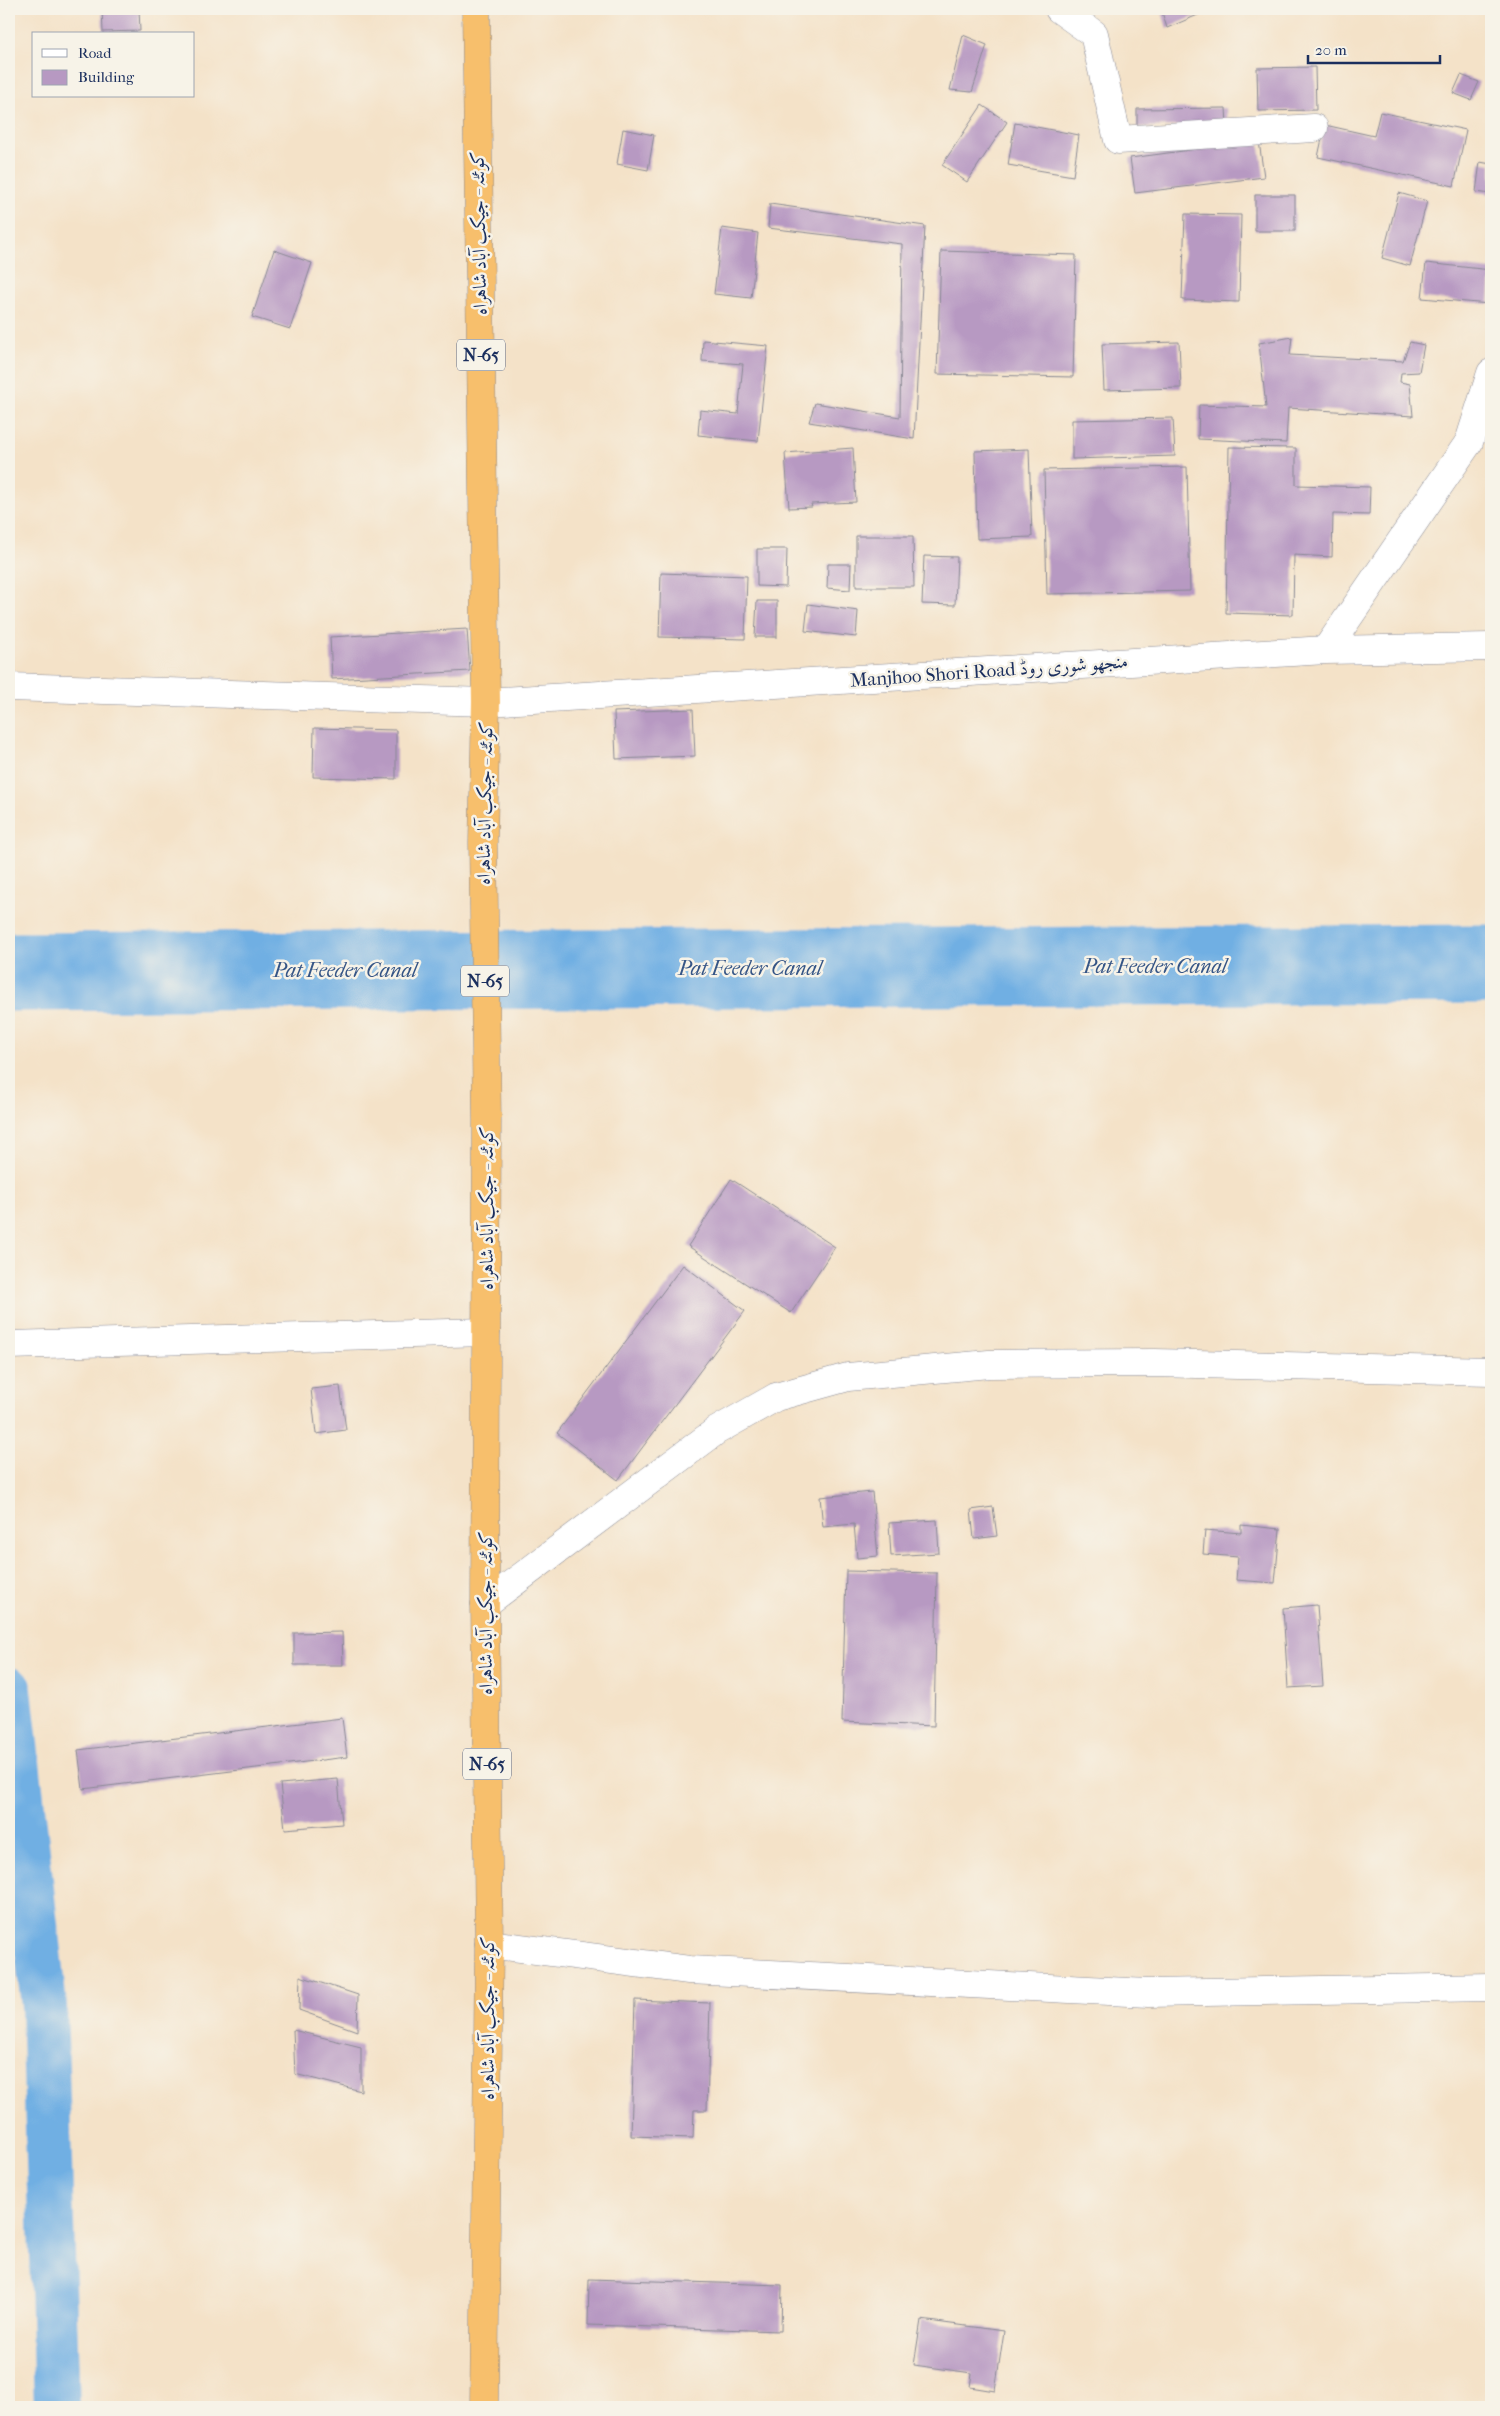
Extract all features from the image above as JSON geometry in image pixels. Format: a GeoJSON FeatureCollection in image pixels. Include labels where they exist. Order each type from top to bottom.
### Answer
{"type":"FeatureCollection","features":[{"type":"Feature","properties":{"kind":"highway","name":"کوئٹہ - جیکب آباد شاہراہ"},"geometry":{"type":"LineString","coordinates":[[476,9],[486,702],[483,843],[487,1120],[485,1604],[489,1944],[484,2407]]}},
{"type":"Feature","properties":{"kind":"street"},"geometry":{"type":"LineString","coordinates":[[1059,9],[1094,34],[1118,140],[1314,128]]}},
{"type":"Feature","properties":{"kind":"street"},"geometry":{"type":"LineString","coordinates":[[1326,650],[1469,442],[1491,372]]}},
{"type":"Feature","properties":{"kind":"street","name":"Manjhoo Shori Road منجھو شوری روڈ"},"geometry":{"type":"LineString","coordinates":[[9,687],[486,702],[1326,650],[1491,647]]}},
{"type":"Feature","properties":{"kind":"street"},"geometry":{"type":"LineString","coordinates":[[9,1345],[486,1332]]}},
{"type":"Feature","properties":{"kind":"street"},"geometry":{"type":"LineString","coordinates":[[485,1604],[716,1431],[776,1397],[848,1377],[989,1364],[1155,1363],[1491,1371]]}},
{"type":"Feature","properties":{"kind":"street"},"geometry":{"type":"LineString","coordinates":[[489,1944],[689,1970],[1148,1993],[1491,1987]]}},
{"type":"Feature","properties":{"kind":"building"},"geometry":{"type":"Polygon","coordinates":[[[102,9],[139,9],[140,31],[103,32],[102,9]]]}},
{"type":"Feature","properties":{"kind":"building"},"geometry":{"type":"Polygon","coordinates":[[[1161,9],[1212,9],[1167,28],[1161,9]]]}},
{"type":"Feature","properties":{"kind":"building"},"geometry":{"type":"Polygon","coordinates":[[[963,35],[987,45],[972,92],[950,90],[963,35]]]}},
{"type":"Feature","properties":{"kind":"building"},"geometry":{"type":"Polygon","coordinates":[[[1315,67],[1316,110],[1258,111],[1257,68],[1315,67]]]}},
{"type":"Feature","properties":{"kind":"building"},"geometry":{"type":"Polygon","coordinates":[[[1461,75],[1479,82],[1471,100],[1453,93],[1461,75]]]}},
{"type":"Feature","properties":{"kind":"building"},"geometry":{"type":"Polygon","coordinates":[[[982,105],[1007,122],[967,182],[942,165],[982,105]]]}},
{"type":"Feature","properties":{"kind":"building"},"geometry":{"type":"Polygon","coordinates":[[[1226,108],[1227,125],[1137,127],[1137,109],[1226,108]]]}},
{"type":"Feature","properties":{"kind":"building"},"geometry":{"type":"Polygon","coordinates":[[[1380,112],[1466,130],[1454,186],[1318,157],[1325,125],[1374,136],[1380,112]]]}},
{"type":"Feature","properties":{"kind":"building"},"geometry":{"type":"Polygon","coordinates":[[[1015,123],[1079,135],[1073,176],[1008,165],[1015,123]]]}},
{"type":"Feature","properties":{"kind":"building"},"geometry":{"type":"Polygon","coordinates":[[[623,129],[654,135],[648,170],[617,164],[623,129]]]}},
{"type":"Feature","properties":{"kind":"building"},"geometry":{"type":"Polygon","coordinates":[[[1259,141],[1264,177],[1135,193],[1130,158],[1259,141]]]}},
{"type":"Feature","properties":{"kind":"building"},"geometry":{"type":"Polygon","coordinates":[[[1480,162],[1491,164],[1491,194],[1476,192],[1480,162]]]}},
{"type":"Feature","properties":{"kind":"building"},"geometry":{"type":"Polygon","coordinates":[[[1399,193],[1427,201],[1410,266],[1382,258],[1399,193]]]}},
{"type":"Feature","properties":{"kind":"building"},"geometry":{"type":"Polygon","coordinates":[[[1255,195],[1295,195],[1295,231],[1255,231],[1255,195]]]}},
{"type":"Feature","properties":{"kind":"building"},"geometry":{"type":"Polygon","coordinates":[[[770,204],[925,226],[914,439],[809,422],[815,403],[900,417],[902,244],[768,228],[770,204]]]}},
{"type":"Feature","properties":{"kind":"building"},"geometry":{"type":"Polygon","coordinates":[[[1185,214],[1241,215],[1239,302],[1182,300],[1185,214]]]}},
{"type":"Feature","properties":{"kind":"building"},"geometry":{"type":"Polygon","coordinates":[[[722,228],[758,233],[751,298],[714,294],[722,228]]]}},
{"type":"Feature","properties":{"kind":"building"},"geometry":{"type":"Polygon","coordinates":[[[274,250],[312,263],[290,329],[252,317],[274,250]]]}},
{"type":"Feature","properties":{"kind":"building"},"geometry":{"type":"Polygon","coordinates":[[[941,251],[1076,255],[1073,377],[937,374],[941,251]]]}},
{"type":"Feature","properties":{"kind":"building"},"geometry":{"type":"Polygon","coordinates":[[[1426,263],[1491,270],[1489,304],[1422,298],[1426,263]]]}},
{"type":"Feature","properties":{"kind":"building"},"geometry":{"type":"Polygon","coordinates":[[[1292,337],[1290,355],[1403,361],[1410,342],[1424,345],[1419,372],[1401,373],[1400,382],[1410,384],[1413,416],[1288,408],[1286,443],[1198,439],[1199,405],[1266,407],[1259,343],[1292,337]]]}},
{"type":"Feature","properties":{"kind":"building"},"geometry":{"type":"Polygon","coordinates":[[[703,340],[768,346],[758,441],[698,435],[700,410],[738,414],[743,364],[702,361],[703,340]]]}},
{"type":"Feature","properties":{"kind":"building"},"geometry":{"type":"Polygon","coordinates":[[[1179,342],[1181,388],[1104,390],[1102,344],[1179,342]]]}},
{"type":"Feature","properties":{"kind":"building"},"geometry":{"type":"Polygon","coordinates":[[[1173,418],[1175,456],[1072,459],[1072,420],[1173,418]]]}},
{"type":"Feature","properties":{"kind":"building"},"geometry":{"type":"Polygon","coordinates":[[[1229,447],[1296,448],[1296,485],[1370,487],[1369,515],[1333,514],[1332,557],[1294,555],[1293,615],[1226,613],[1229,447]]]}},
{"type":"Feature","properties":{"kind":"building"},"geometry":{"type":"Polygon","coordinates":[[[853,448],[856,502],[811,504],[812,507],[789,508],[785,453],[853,448]]]}},
{"type":"Feature","properties":{"kind":"building"},"geometry":{"type":"Polygon","coordinates":[[[1029,449],[1032,537],[977,539],[975,451],[1029,449]]]}},
{"type":"Feature","properties":{"kind":"building"},"geometry":{"type":"Polygon","coordinates":[[[1187,467],[1190,591],[1047,594],[1044,470],[1187,467]]]}},
{"type":"Feature","properties":{"kind":"building"},"geometry":{"type":"Polygon","coordinates":[[[856,536],[913,536],[914,587],[856,587],[856,536]]]}},
{"type":"Feature","properties":{"kind":"building"},"geometry":{"type":"Polygon","coordinates":[[[757,549],[787,549],[786,587],[757,586],[757,549]]]}},
{"type":"Feature","properties":{"kind":"building"},"geometry":{"type":"Polygon","coordinates":[[[924,556],[957,557],[955,605],[922,604],[924,556]]]}},
{"type":"Feature","properties":{"kind":"building"},"geometry":{"type":"Polygon","coordinates":[[[828,564],[851,564],[850,590],[827,588],[828,564]]]}},
{"type":"Feature","properties":{"kind":"building"},"geometry":{"type":"Polygon","coordinates":[[[661,573],[747,576],[745,639],[659,637],[661,573]]]}},
{"type":"Feature","properties":{"kind":"building"},"geometry":{"type":"Polygon","coordinates":[[[757,601],[777,601],[777,637],[755,637],[757,601]]]}},
{"type":"Feature","properties":{"kind":"building"},"geometry":{"type":"Polygon","coordinates":[[[808,604],[858,611],[856,637],[805,631],[808,604]]]}},
{"type":"Feature","properties":{"kind":"building"},"geometry":{"type":"Polygon","coordinates":[[[467,629],[470,671],[332,679],[330,637],[467,629]]]}},
{"type":"Feature","properties":{"kind":"building"},"geometry":{"type":"Polygon","coordinates":[[[693,709],[695,756],[616,759],[614,712],[693,709]]]}},
{"type":"Feature","properties":{"kind":"building"},"geometry":{"type":"Polygon","coordinates":[[[314,728],[396,730],[396,779],[313,777],[314,728]]]}},
{"type":"Feature","properties":{"kind":"building"},"geometry":{"type":"Polygon","coordinates":[[[731,1179],[835,1247],[791,1313],[688,1246],[731,1179]]]}},
{"type":"Feature","properties":{"kind":"building"},"geometry":{"type":"Polygon","coordinates":[[[683,1265],[745,1311],[618,1480],[557,1433],[683,1265]]]}},
{"type":"Feature","properties":{"kind":"building"},"geometry":{"type":"Polygon","coordinates":[[[340,1386],[346,1430],[316,1434],[311,1389],[340,1386]]]}},
{"type":"Feature","properties":{"kind":"building"},"geometry":{"type":"Polygon","coordinates":[[[872,1492],[878,1556],[857,1558],[854,1524],[823,1527],[820,1497],[872,1492]]]}},
{"type":"Feature","properties":{"kind":"building"},"geometry":{"type":"Polygon","coordinates":[[[993,1507],[997,1536],[974,1539],[971,1510],[993,1507]]]}},
{"type":"Feature","properties":{"kind":"building"},"geometry":{"type":"Polygon","coordinates":[[[937,1520],[939,1553],[891,1556],[889,1523],[937,1520]]]}},
{"type":"Feature","properties":{"kind":"building"},"geometry":{"type":"Polygon","coordinates":[[[1241,1525],[1280,1529],[1275,1583],[1236,1580],[1238,1557],[1203,1554],[1205,1530],[1241,1533],[1241,1525]]]}},
{"type":"Feature","properties":{"kind":"building"},"geometry":{"type":"Polygon","coordinates":[[[846,1571],[937,1573],[934,1726],[842,1722],[846,1571]]]}},
{"type":"Feature","properties":{"kind":"building"},"geometry":{"type":"Polygon","coordinates":[[[1317,1605],[1323,1686],[1288,1688],[1283,1608],[1317,1605]]]}},
{"type":"Feature","properties":{"kind":"building"},"geometry":{"type":"Polygon","coordinates":[[[342,1632],[343,1665],[294,1665],[294,1633],[342,1632]]]}},
{"type":"Feature","properties":{"kind":"building"},"geometry":{"type":"Polygon","coordinates":[[[342,1718],[347,1757],[83,1789],[78,1750],[342,1718]]]}},
{"type":"Feature","properties":{"kind":"building"},"geometry":{"type":"Polygon","coordinates":[[[338,1779],[342,1824],[285,1829],[280,1784],[338,1779]]]}},
{"type":"Feature","properties":{"kind":"building"},"geometry":{"type":"Polygon","coordinates":[[[300,1976],[358,1995],[357,2031],[299,2010],[300,1976]]]}},
{"type":"Feature","properties":{"kind":"building"},"geometry":{"type":"Polygon","coordinates":[[[635,2000],[710,2003],[707,2110],[694,2110],[693,2138],[631,2136],[635,2000]]]}},
{"type":"Feature","properties":{"kind":"building"},"geometry":{"type":"Polygon","coordinates":[[[293,2030],[361,2047],[361,2091],[295,2074],[293,2030]]]}},
{"type":"Feature","properties":{"kind":"building"},"geometry":{"type":"Polygon","coordinates":[[[589,2279],[782,2285],[781,2331],[588,2325],[589,2279]]]}},
{"type":"Feature","properties":{"kind":"building"},"geometry":{"type":"Polygon","coordinates":[[[921,2320],[1004,2331],[995,2391],[970,2387],[972,2373],[914,2365],[921,2320]]]}},
{"type":"Feature","properties":{"kind":"waterway","name":"Pat Feeder Canal"},"geometry":{"type":"LineString","coordinates":[[9,972],[1491,964]]}},
{"type":"Feature","properties":{"kind":"waterway"},"geometry":{"type":"LineString","coordinates":[[9,1690],[44,2006],[57,2407]]}}]}
